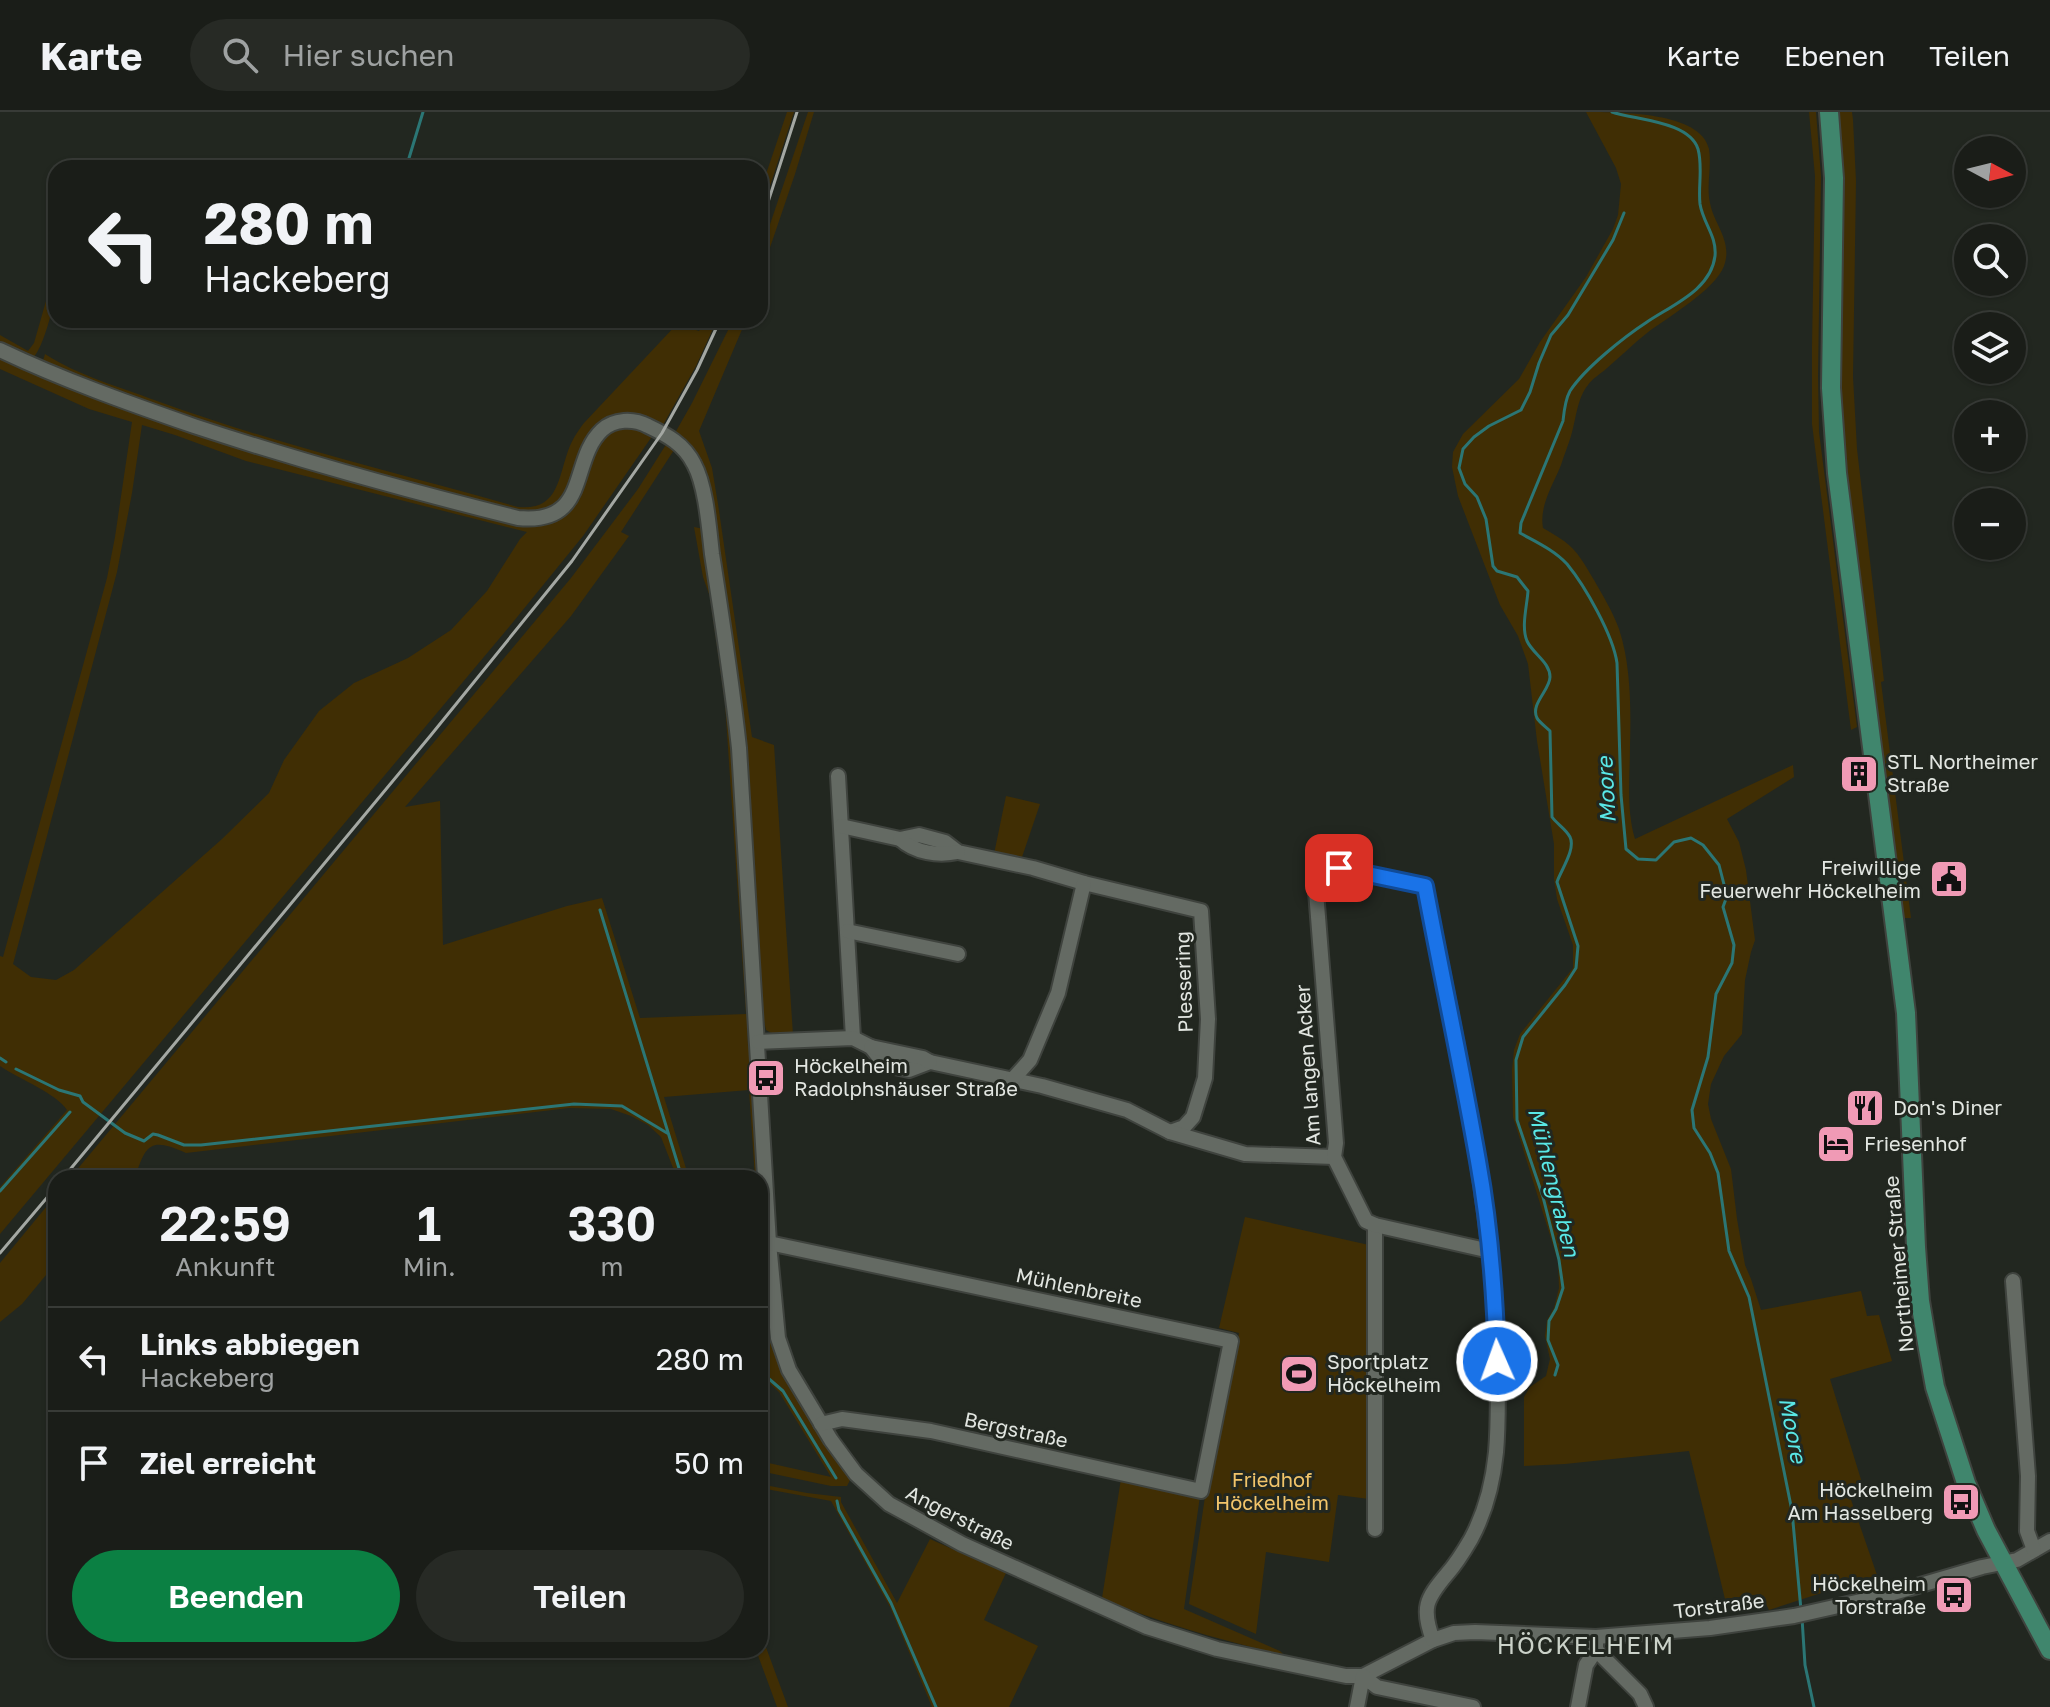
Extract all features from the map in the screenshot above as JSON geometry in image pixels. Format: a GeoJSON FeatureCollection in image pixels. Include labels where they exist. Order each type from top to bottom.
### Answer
{"type":"FeatureCollection","features":[{"type":"Feature","properties":{"kind":"main road","name":"Northeimer Straße"},"geometry":{"type":"LineString","coordinates":[[1829,112],[1834,178],[1833,426],[1906,1013],[1920,1301],[1935,1387],[1953,1447],[1982,1519],[2049,1646]]}},
{"type":"Feature","properties":{"kind":"street","name":"Angerstraße"},"geometry":{"type":"LineString","coordinates":[[0,350],[61,378],[247,443],[518,518],[542,518],[566,503],[576,489],[592,442],[608,425],[631,421],[642,423],[680,444],[695,465],[704,500],[733,690],[756,998],[765,1170]]}},
{"type":"Feature","properties":{"kind":"street"},"geometry":{"type":"LineString","coordinates":[[838,776],[853,1038]]}},
{"type":"Feature","properties":{"kind":"street"},"geometry":{"type":"LineString","coordinates":[[841,826],[900,839],[919,835],[945,842],[958,852],[1084,883],[1058,993],[1030,1060],[1013,1079]]}},
{"type":"Feature","properties":{"kind":"street","name":"Am langen Acker"},"geometry":{"type":"LineString","coordinates":[[1375,1225],[1366,1221],[1334,1157],[1336,1143],[1315,879],[1324,871],[1339,868],[1425,886],[1479,1163],[1490,1251]]}},
{"type":"Feature","properties":{"kind":"street","name":"Plessering"},"geometry":{"type":"LineString","coordinates":[[1084,883],[1201,911],[1208,1019],[1205,1078],[1193,1117]]}},
{"type":"Feature","properties":{"kind":"street"},"geometry":{"type":"LineString","coordinates":[[847,931],[958,954]]}},
{"type":"Feature","properties":{"kind":"street"},"geometry":{"type":"LineString","coordinates":[[758,1042],[853,1038],[871,1047],[885,1065],[909,1070],[930,1062],[1042,1086],[1127,1110],[1170,1132],[1245,1154],[1334,1157]]}},
{"type":"Feature","properties":{"kind":"street"},"geometry":{"type":"LineString","coordinates":[[1030,1060],[1042,1086]]}},
{"type":"Feature","properties":{"kind":"street"},"geometry":{"type":"LineString","coordinates":[[1170,1132],[1184,1127],[1193,1117],[1202,1143]]}},
{"type":"Feature","properties":{"kind":"street","name":"Angerstraße"},"geometry":{"type":"LineString","coordinates":[[768,1225],[778,1338],[789,1370],[856,1474],[889,1504],[962,1544],[1147,1627],[1217,1649],[1286,1665],[1346,1676],[1363,1676],[1377,1687],[1473,1707]]}},
{"type":"Feature","properties":{"kind":"street"},"geometry":{"type":"LineString","coordinates":[[1357,1707],[1363,1676],[1433,1640],[1426,1616],[1429,1598],[1471,1538],[1494,1473],[1496,1449],[1498,1384],[1490,1251],[1375,1225],[1375,1529]]}},
{"type":"Feature","properties":{"kind":"street","name":"Mühlenbreite"},"geometry":{"type":"LineString","coordinates":[[769,1243],[1231,1341],[1201,1491]]}},
{"type":"Feature","properties":{"kind":"street"},"geometry":{"type":"LineString","coordinates":[[2013,1281],[2028,1476],[2027,1531],[2034,1550]]}},
{"type":"Feature","properties":{"kind":"street","name":"Bergstraße"},"geometry":{"type":"LineString","coordinates":[[821,1424],[842,1419],[931,1431],[1201,1491]]}},
{"type":"Feature","properties":{"kind":"street"},"geometry":{"type":"LineString","coordinates":[[2003,1562],[2017,1560],[2050,1541]]}},
{"type":"Feature","properties":{"kind":"street","name":"Torstraße"},"geometry":{"type":"LineString","coordinates":[[1433,1640],[1454,1633],[1475,1632],[1596,1643],[1710,1628],[1812,1612],[1883,1596],[2003,1562]]}},
{"type":"Feature","properties":{"kind":"street"},"geometry":{"type":"LineString","coordinates":[[1578,1707],[1586,1665],[1596,1643],[1640,1694],[1646,1707]]}},
{"type":"Feature","properties":{"kind":"green space"},"geometry":{"type":"Polygon","coordinates":[[[787,112],[794,112],[768,192],[768,168],[787,112]]]}},
{"type":"Feature","properties":{"kind":"green space"},"geometry":{"type":"Polygon","coordinates":[[[808,112],[814,112],[768,253],[768,230],[808,112]]]}},
{"type":"Feature","properties":{"kind":"green space"},"geometry":{"type":"Polygon","coordinates":[[[1586,112],[1638,114],[1676,121],[1703,137],[1710,156],[1710,203],[1725,241],[1726,257],[1719,275],[1711,284],[1642,337],[1584,390],[1569,443],[1545,504],[1543,528],[1564,541],[1577,554],[1619,629],[1629,687],[1629,805],[1635,839],[1793,765],[1794,777],[1727,819],[1739,842],[1746,870],[1755,940],[1745,980],[1742,1034],[1724,1056],[1711,1084],[1708,1104],[1731,1169],[1745,1265],[1761,1310],[1861,1291],[1867,1316],[1879,1315],[1892,1361],[1830,1379],[1863,1486],[1848,1491],[1877,1575],[1769,1610],[1761,1594],[1725,1599],[1689,1451],[1524,1466],[1524,1397],[1530,1387],[1546,1376],[1550,1359],[1545,1336],[1547,1320],[1559,1288],[1558,1261],[1513,1117],[1512,1070],[1520,1034],[1573,968],[1573,945],[1557,899],[1554,844],[1528,664],[1518,636],[1500,605],[1458,496],[1452,467],[1453,452],[1463,434],[1519,379],[1540,342],[1586,277],[1613,229],[1618,215],[1621,184],[1616,168],[1586,112]]]}},
{"type":"Feature","properties":{"kind":"green space"},"geometry":{"type":"Polygon","coordinates":[[[1809,112],[1816,112],[1821,176],[1819,432],[1857,727],[1851,730],[1812,424],[1815,176],[1809,112]]]}},
{"type":"Feature","properties":{"kind":"green space"},"geometry":{"type":"Polygon","coordinates":[[[1837,112],[1852,112],[1853,120],[1856,181],[1853,377],[1857,449],[1884,681],[1881,682],[1911,918],[1903,918],[1844,473],[1838,386],[1837,112]]]}},
{"type":"Feature","properties":{"kind":"green space"},"geometry":{"type":"Polygon","coordinates":[[[48,294],[48,323],[33,358],[0,344],[0,335],[28,351],[34,343],[48,294]]]}},
{"type":"Feature","properties":{"kind":"green space"},"geometry":{"type":"Polygon","coordinates":[[[673,328],[699,331],[701,328],[713,328],[663,425],[628,415],[606,419],[597,425],[582,446],[563,493],[549,507],[533,513],[514,513],[257,442],[42,364],[45,354],[72,369],[201,417],[518,507],[531,507],[541,504],[554,491],[570,447],[584,423],[673,328]]]}},
{"type":"Feature","properties":{"kind":"green space"},"geometry":{"type":"Polygon","coordinates":[[[729,328],[743,328],[699,431],[712,468],[752,737],[774,745],[793,1035],[777,1036],[766,1030],[762,1011],[746,752],[711,500],[696,454],[675,433],[729,328]]]}},
{"type":"Feature","properties":{"kind":"green space"},"geometry":{"type":"Polygon","coordinates":[[[0,355],[527,526],[548,523],[572,507],[580,496],[598,450],[612,431],[623,427],[636,428],[653,435],[583,536],[509,627],[54,1170],[48,1170],[48,1177],[0,1234],[0,1187],[67,1110],[46,1092],[0,1066],[0,956],[3,957],[107,578],[115,537],[132,422],[89,409],[0,369],[0,355]],[[142,425],[117,572],[13,964],[31,977],[56,980],[74,970],[222,839],[269,793],[284,760],[319,711],[354,683],[408,658],[451,630],[487,591],[527,532],[246,461],[142,425]]]}},
{"type":"Feature","properties":{"kind":"green space"},"geometry":{"type":"Polygon","coordinates":[[[667,443],[674,450],[621,532],[629,536],[571,616],[405,807],[440,801],[443,945],[602,898],[640,1018],[746,1014],[725,703],[710,597],[694,527],[704,529],[732,714],[751,1019],[747,1020],[748,1046],[753,1046],[760,1170],[754,1170],[749,1090],[664,1097],[687,1170],[674,1170],[661,1137],[631,1116],[611,1109],[569,1108],[186,1153],[158,1145],[147,1150],[138,1170],[77,1170],[571,578],[638,489],[667,443]]]}},
{"type":"Feature","properties":{"kind":"green space"},"geometry":{"type":"Polygon","coordinates":[[[1006,796],[1040,804],[1021,860],[994,854],[1006,796]]]}},
{"type":"Feature","properties":{"kind":"green space"},"geometry":{"type":"Polygon","coordinates":[[[48,1205],[48,1273],[22,1304],[0,1322],[0,1263],[48,1205]]]}},
{"type":"Feature","properties":{"kind":"green space","name":"Friedhof Höckelheim"},"geometry":{"type":"Polygon","coordinates":[[[1245,1217],[1369,1245],[1369,1499],[1338,1495],[1329,1562],[1266,1552],[1256,1634],[1189,1604],[1205,1497],[1239,1333],[1219,1328],[1245,1217]]]}},
{"type":"Feature","properties":{"kind":"green space"},"geometry":{"type":"Polygon","coordinates":[[[768,1284],[772,1336],[848,1475],[850,1480],[847,1486],[831,1486],[768,1473],[768,1463],[831,1477],[779,1392],[768,1382],[768,1284]]]}},
{"type":"Feature","properties":{"kind":"green space"},"geometry":{"type":"Polygon","coordinates":[[[1121,1479],[1200,1496],[1184,1609],[1284,1655],[1192,1631],[1102,1598],[1121,1479]]]}},
{"type":"Feature","properties":{"kind":"green space"},"geometry":{"type":"Polygon","coordinates":[[[768,1486],[841,1497],[897,1603],[930,1539],[1006,1573],[984,1620],[1038,1646],[1009,1707],[932,1707],[890,1607],[831,1501],[768,1489],[768,1486]]]}},
{"type":"Feature","properties":{"kind":"green space"},"geometry":{"type":"Polygon","coordinates":[[[768,1653],[788,1707],[777,1707],[759,1658],[768,1658],[768,1653]]]}},
{"type":"Feature","properties":{"kind":"waterway"},"geometry":{"type":"LineString","coordinates":[[408,160],[423,112]]}},
{"type":"Feature","properties":{"kind":"waterway","name":"Moore"},"geometry":{"type":"LineString","coordinates":[[1612,112],[1673,127],[1693,140],[1699,156],[1700,204],[1714,242],[1715,256],[1712,268],[1698,287],[1616,344],[1570,391],[1563,421],[1521,523],[1520,533],[1551,550],[1567,564],[1597,611],[1610,639],[1617,663],[1626,849],[1638,859],[1656,860],[1674,842],[1691,838],[1703,845],[1719,865],[1727,896],[1723,907],[1734,945],[1732,963],[1716,994],[1708,1057],[1692,1110],[1694,1128],[1718,1173],[1729,1251],[1749,1297],[1792,1511],[1801,1610]]}},
{"type":"Feature","properties":{"kind":"waterway","name":"Mühlengraben"},"geometry":{"type":"LineString","coordinates":[[1555,1375],[1558,1365],[1548,1340],[1549,1321],[1563,1288],[1543,1197],[1517,1120],[1516,1060],[1523,1037],[1576,968],[1578,946],[1557,882],[1570,853],[1571,842],[1568,834],[1552,817],[1550,731],[1538,720],[1536,713],[1550,677],[1547,667],[1525,635],[1528,591],[1517,577],[1497,571],[1493,566],[1486,519],[1459,468],[1463,449],[1474,437],[1521,410],[1551,335],[1568,315],[1613,240],[1624,213]]}},
{"type":"Feature","properties":{"kind":"waterway"},"geometry":{"type":"LineString","coordinates":[[600,910],[680,1170]]}},
{"type":"Feature","properties":{"kind":"waterway"},"geometry":{"type":"LineString","coordinates":[[0,1058],[6,1062]]}},
{"type":"Feature","properties":{"kind":"waterway"},"geometry":{"type":"LineString","coordinates":[[16,1069],[59,1090],[80,1096],[83,1102],[125,1133],[144,1141],[153,1134],[158,1135],[184,1145],[574,1104],[622,1106],[667,1133]]}},
{"type":"Feature","properties":{"kind":"waterway"},"geometry":{"type":"LineString","coordinates":[[0,1191],[70,1112]]}},
{"type":"Feature","properties":{"kind":"waterway"},"geometry":{"type":"LineString","coordinates":[[768,1378],[783,1391],[836,1478]]}},
{"type":"Feature","properties":{"kind":"waterway"},"geometry":{"type":"LineString","coordinates":[[837,1501],[839,1510],[891,1603],[936,1707]]}},
{"type":"Feature","properties":{"kind":"waterway","name":"Moore"},"geometry":{"type":"LineString","coordinates":[[1802,1618],[1805,1665],[1814,1707]]}},
{"type":"Feature","properties":{"kind":"railway"},"geometry":{"type":"LineString","coordinates":[[768,202],[797,112]]}},
{"type":"Feature","properties":{"kind":"railway"},"geometry":{"type":"LineString","coordinates":[[70,1170],[572,561],[662,433],[716,328]]}},
{"type":"Feature","properties":{"kind":"railway"},"geometry":{"type":"LineString","coordinates":[[0,1253],[48,1196]]}},
{"type":"Feature","properties":{"kind":"place","name":"STL Northeimer Straße"},"geometry":{"type":"Point","coordinates":[1859,774]}},
{"type":"Feature","properties":{"kind":"place","name":"Freiwillige Feuerwehr Höckelheim"},"geometry":{"type":"Point","coordinates":[1949,879]}},
{"type":"Feature","properties":{"kind":"place","name":"Höckelheim Radolphshäuser Straße"},"geometry":{"type":"Point","coordinates":[766,1078]}},
{"type":"Feature","properties":{"kind":"place","name":"Don's Diner"},"geometry":{"type":"Point","coordinates":[1865,1108]}},
{"type":"Feature","properties":{"kind":"place","name":"Friesenhof"},"geometry":{"type":"Point","coordinates":[1836,1144]}},
{"type":"Feature","properties":{"kind":"place","name":"Sportplatz Höckelheim"},"geometry":{"type":"Point","coordinates":[1299,1374]}},
{"type":"Feature","properties":{"kind":"place","name":"Höckelheim Am Hasselberg"},"geometry":{"type":"Point","coordinates":[1961,1502]}},
{"type":"Feature","properties":{"kind":"place","name":"Höckelheim Torstraße"},"geometry":{"type":"Point","coordinates":[1954,1595]}},
{"type":"Feature","properties":{"kind":"district","name":"HÖCKELHEIM"},"geometry":{"type":"Point","coordinates":[1586,1646]}},
{"type":"Feature","properties":{"kind":"route"},"geometry":{"type":"LineString","coordinates":[[1339,868],[1425,886],[1479,1163],[1490,1251],[1497,1361]]}}]}
